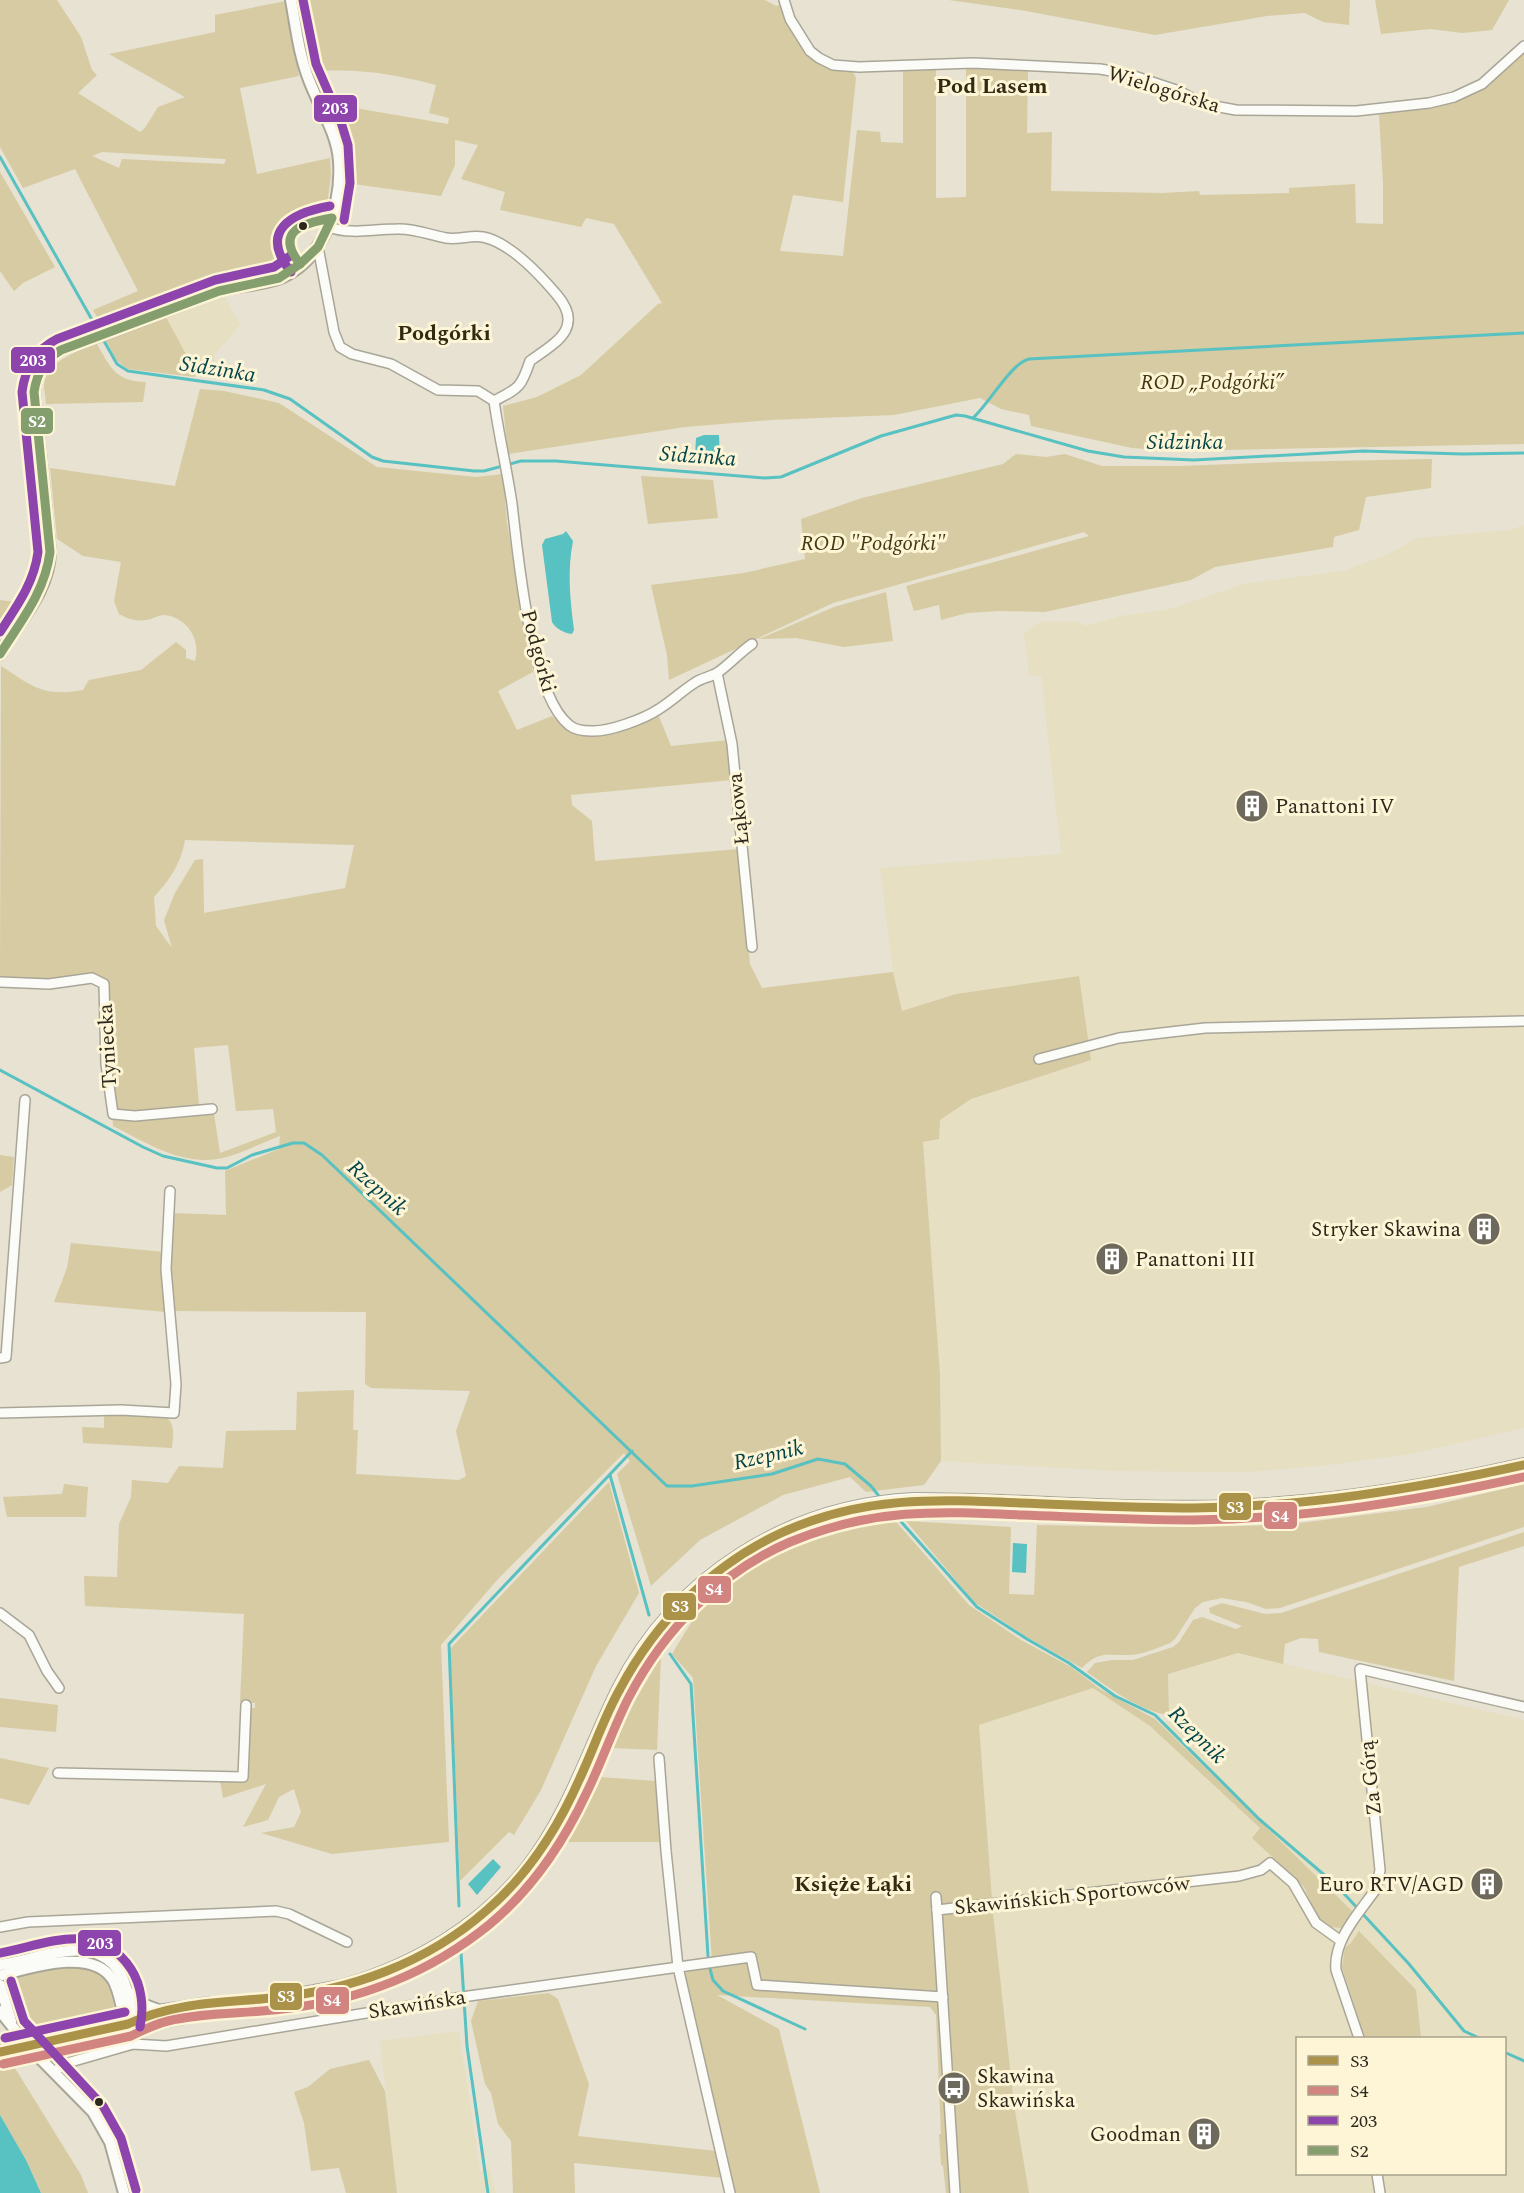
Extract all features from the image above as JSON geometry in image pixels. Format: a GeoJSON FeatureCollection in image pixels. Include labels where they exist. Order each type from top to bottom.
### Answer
{"type":"FeatureCollection","features":[{"type":"Feature","properties":{"kind":"main road"},"geometry":{"type":"LineString","coordinates":[[0,2052],[128,2024],[147,2024],[345,1986],[377,1977],[406,1964],[442,1943],[477,1918],[525,1871],[550,1835],[575,1789],[630,1670],[653,1635],[676,1608],[713,1574],[748,1549],[825,1515],[898,1500],[1144,1507],[1232,1507],[1371,1495],[1478,1476],[1524,1465]]}},
{"type":"Feature","properties":{"kind":"main road"},"geometry":{"type":"LineString","coordinates":[[128,2024],[145,2014],[213,2003],[278,1998]]}},
{"type":"Feature","properties":{"kind":"street"},"geometry":{"type":"LineString","coordinates":[[0,654],[45,584],[50,564],[34,392],[37,375],[45,361],[52,355],[109,332],[219,291],[279,278],[300,264],[318,247],[329,227],[336,200],[339,162],[330,125],[308,78],[291,0]]}},
{"type":"Feature","properties":{"kind":"street","name":"Wielogórska"},"geometry":{"type":"LineString","coordinates":[[784,0],[790,19],[810,51],[833,65],[859,67],[973,63],[1100,69],[1128,74],[1179,91],[1203,104],[1236,110],[1356,111],[1430,103],[1454,97],[1482,84],[1524,46]]}},
{"type":"Feature","properties":{"kind":"street"},"geometry":{"type":"LineString","coordinates":[[318,247],[334,332],[340,347],[352,354],[391,364],[438,390],[478,391],[494,401],[523,382],[530,361],[560,340],[569,323],[564,304],[542,278],[497,242],[481,237],[450,239],[399,229],[343,232],[329,227]]}},
{"type":"Feature","properties":{"kind":"street","name":"Podgórki"},"geometry":{"type":"LineString","coordinates":[[494,401],[535,655],[555,708],[568,725],[582,730],[598,731],[658,711],[697,682],[717,673],[752,644]]}},
{"type":"Feature","properties":{"kind":"street","name":"Łąkowa"},"geometry":{"type":"LineString","coordinates":[[717,673],[732,744],[752,947]]}},
{"type":"Feature","properties":{"kind":"street","name":"Tyniecka"},"geometry":{"type":"LineString","coordinates":[[0,982],[49,984],[92,978],[104,984],[106,1064],[113,1114],[135,1116],[212,1109]]}},
{"type":"Feature","properties":{"kind":"street"},"geometry":{"type":"LineString","coordinates":[[1039,1059],[1119,1038],[1205,1028],[1524,1021]]}},
{"type":"Feature","properties":{"kind":"street"},"geometry":{"type":"LineString","coordinates":[[0,1358],[6,1357],[25,1100]]}},
{"type":"Feature","properties":{"kind":"street"},"geometry":{"type":"LineString","coordinates":[[0,1413],[121,1410],[174,1413],[176,1384],[165,1269],[170,1191]]}},
{"type":"Feature","properties":{"kind":"street"},"geometry":{"type":"LineString","coordinates":[[0,1613],[29,1635],[47,1671],[59,1688]]}},
{"type":"Feature","properties":{"kind":"street","name":"Za Górą"},"geometry":{"type":"LineString","coordinates":[[1359,2037],[1336,1970],[1337,1948],[1376,1889],[1380,1870],[1360,1669],[1524,1707]]}},
{"type":"Feature","properties":{"kind":"street"},"geometry":{"type":"LineString","coordinates":[[58,1773],[243,1777],[246,1705]]}},
{"type":"Feature","properties":{"kind":"street"},"geometry":{"type":"LineString","coordinates":[[659,1758],[678,1967],[730,2193]]}},
{"type":"Feature","properties":{"kind":"street","name":"Skawińskich Sportowców"},"geometry":{"type":"LineString","coordinates":[[956,2193],[937,1910],[1239,1876],[1261,1870],[1270,1863],[1293,1884],[1316,1923],[1341,1941]]}},
{"type":"Feature","properties":{"kind":"street"},"geometry":{"type":"LineString","coordinates":[[936,1897],[937,1910]]}},
{"type":"Feature","properties":{"kind":"street"},"geometry":{"type":"LineString","coordinates":[[2,1928],[28,1922],[276,1911],[289,1914],[347,1942]]}},
{"type":"Feature","properties":{"kind":"street"},"geometry":{"type":"LineString","coordinates":[[0,1974],[74,1949],[98,1953],[109,1960],[119,1971],[128,1991],[132,2011],[128,2024]]}},
{"type":"Feature","properties":{"kind":"street","name":"Skawińska"},"geometry":{"type":"LineString","coordinates":[[55,2071],[67,2063],[133,2044],[166,2046],[469,1996],[751,1957],[757,1985],[943,1997]]}},
{"type":"Feature","properties":{"kind":"street"},"geometry":{"type":"LineString","coordinates":[[0,1974],[80,1960],[95,1964],[114,1982],[122,2013],[128,2024]]}},
{"type":"Feature","properties":{"kind":"street"},"geometry":{"type":"LineString","coordinates":[[0,1974],[13,2027]]}},
{"type":"Feature","properties":{"kind":"street"},"geometry":{"type":"LineString","coordinates":[[128,1991],[146,2006],[163,2011]]}},
{"type":"Feature","properties":{"kind":"street"},"geometry":{"type":"LineString","coordinates":[[0,2011],[93,2112],[110,2142],[124,2193]]}},
{"type":"Feature","properties":{"kind":"street"},"geometry":{"type":"LineString","coordinates":[[1377,2175],[1380,2193]]}},
{"type":"Feature","properties":{"kind":"shaded area"},"geometry":{"type":"Polygon","coordinates":[[[225,297],[240,325],[214,355],[215,367],[196,373],[166,317],[225,297]]]}},
{"type":"Feature","properties":{"kind":"shaded area"},"geometry":{"type":"Polygon","coordinates":[[[1524,525],[1524,1428],[1411,1454],[1249,1472],[1115,1471],[941,1461],[940,1375],[923,1141],[940,1120],[971,1099],[1091,1060],[1078,976],[956,994],[902,1011],[893,972],[880,868],[1061,854],[1041,675],[1029,676],[1024,633],[1040,622],[1077,621],[1085,626],[1121,616],[1171,609],[1243,584],[1343,571],[1386,555],[1417,538],[1510,530],[1524,525]]]}},
{"type":"Feature","properties":{"kind":"shaded area"},"geometry":{"type":"Polygon","coordinates":[[[1238,1653],[1524,1720],[1524,2193],[1029,2193],[1014,2105],[993,1913],[979,1725],[1093,1688],[1150,1726],[1169,1721],[1168,1674],[1238,1653]]]}},
{"type":"Feature","properties":{"kind":"shaded area"},"geometry":{"type":"Polygon","coordinates":[[[459,2031],[480,2171],[489,2169],[496,2193],[397,2193],[380,2041],[459,2031]]]}},
{"type":"Feature","properties":{"kind":"green space"},"geometry":{"type":"Polygon","coordinates":[[[0,0],[57,0],[81,37],[92,70],[97,75],[78,93],[140,132],[158,107],[185,97],[109,54],[215,32],[215,15],[286,1],[299,76],[240,88],[257,174],[330,158],[331,175],[326,213],[302,219],[288,228],[283,243],[286,267],[274,273],[245,276],[215,284],[213,280],[100,322],[93,310],[138,291],[75,169],[23,188],[0,147],[0,0]],[[102,152],[92,156],[119,168],[122,159],[224,164],[225,159],[102,152]]]}},
{"type":"Feature","properties":{"kind":"green space","name":"ROD „Podgórki”"},"geometry":{"type":"Polygon","coordinates":[[[296,0],[765,0],[776,6],[781,4],[796,39],[808,54],[827,67],[852,70],[856,78],[843,202],[793,195],[780,251],[843,256],[857,130],[880,132],[881,142],[903,143],[903,68],[936,68],[936,198],[966,197],[966,67],[1028,71],[1027,133],[1052,132],[1051,191],[1163,193],[1199,191],[1200,195],[1289,193],[1289,188],[1355,184],[1356,223],[1383,224],[1379,114],[1382,111],[1454,99],[1524,50],[1524,444],[1173,451],[1132,448],[1031,426],[1029,415],[1001,409],[980,398],[894,415],[770,420],[685,427],[508,454],[503,406],[537,397],[581,375],[658,304],[662,303],[614,224],[586,218],[581,227],[500,210],[505,192],[461,179],[478,145],[455,140],[455,165],[441,196],[346,183],[345,144],[332,104],[448,124],[449,118],[429,113],[436,85],[378,73],[318,71],[305,41],[296,0]]]}},
{"type":"Feature","properties":{"kind":"green space"},"geometry":{"type":"Polygon","coordinates":[[[949,0],[1350,0],[1349,25],[1323,22],[1305,13],[1267,16],[1155,35],[1026,11],[949,0]]]}},
{"type":"Feature","properties":{"kind":"green space"},"geometry":{"type":"Polygon","coordinates":[[[1375,0],[1509,0],[1492,30],[1463,33],[1430,29],[1381,34],[1375,0]]]}},
{"type":"Feature","properties":{"kind":"green space"},"geometry":{"type":"Polygon","coordinates":[[[0,172],[55,267],[23,283],[14,291],[0,271],[0,172]]]}},
{"type":"Feature","properties":{"kind":"green space"},"geometry":{"type":"Polygon","coordinates":[[[166,317],[196,373],[195,377],[128,369],[117,361],[105,339],[166,317]]]}},
{"type":"Feature","properties":{"kind":"green space"},"geometry":{"type":"Polygon","coordinates":[[[97,344],[115,372],[128,379],[146,382],[143,402],[46,404],[44,385],[51,369],[64,358],[97,344]]]}},
{"type":"Feature","properties":{"kind":"green space"},"geometry":{"type":"Polygon","coordinates":[[[200,389],[224,391],[279,403],[377,467],[476,477],[503,474],[507,523],[533,672],[498,691],[517,730],[552,716],[575,734],[592,735],[658,714],[671,746],[729,740],[732,780],[571,795],[572,805],[592,821],[595,861],[739,849],[750,964],[762,988],[893,972],[902,1011],[956,994],[1079,976],[1091,1060],[971,1099],[940,1120],[939,1139],[923,1142],[940,1375],[941,1461],[924,1485],[866,1492],[850,1477],[783,1495],[700,1540],[651,1586],[617,1474],[630,1461],[624,1453],[498,1579],[441,1645],[449,1842],[332,1854],[261,1833],[294,1827],[301,1812],[294,1789],[279,1797],[268,1820],[243,1827],[266,1784],[223,1798],[219,1774],[239,1773],[240,1708],[255,1708],[255,1703],[240,1702],[244,1614],[85,1606],[84,1576],[117,1577],[119,1524],[131,1497],[132,1480],[168,1483],[179,1466],[223,1468],[226,1431],[296,1430],[297,1392],[354,1390],[353,1430],[358,1430],[356,1474],[459,1480],[466,1476],[456,1431],[470,1391],[371,1388],[365,1384],[366,1312],[173,1311],[169,1271],[172,1213],[226,1215],[225,1171],[279,1149],[280,1136],[245,1151],[208,1160],[166,1152],[113,1126],[104,982],[97,974],[44,982],[0,980],[1,666],[31,685],[48,691],[70,692],[83,690],[89,680],[141,670],[176,642],[186,650],[186,658],[195,661],[196,653],[191,631],[180,620],[165,615],[138,620],[119,614],[114,601],[121,562],[83,556],[57,539],[50,468],[175,486],[200,389]],[[185,840],[174,871],[154,897],[156,926],[172,948],[164,920],[175,893],[195,860],[203,859],[204,913],[345,888],[354,845],[185,840]],[[228,1045],[194,1048],[200,1116],[214,1114],[220,1153],[276,1132],[273,1109],[236,1111],[228,1045]]]}},
{"type":"Feature","properties":{"kind":"green space","name":"ROD \"Podgórki\""},"geometry":{"type":"Polygon","coordinates":[[[1016,454],[1046,457],[1065,454],[1102,466],[1432,459],[1431,488],[1366,497],[1359,530],[1334,537],[1333,547],[1215,567],[1191,580],[1045,612],[967,613],[941,620],[939,605],[914,611],[906,586],[1089,536],[1084,532],[833,603],[669,680],[667,655],[651,585],[744,573],[805,559],[801,519],[862,498],[1003,464],[1016,454]]]}},
{"type":"Feature","properties":{"kind":"green space"},"geometry":{"type":"Polygon","coordinates":[[[641,476],[713,480],[718,518],[648,524],[641,476]]]}},
{"type":"Feature","properties":{"kind":"green space"},"geometry":{"type":"Polygon","coordinates":[[[886,592],[893,641],[844,647],[796,638],[759,639],[834,607],[886,592]]]}},
{"type":"Feature","properties":{"kind":"green space"},"geometry":{"type":"Polygon","coordinates":[[[0,600],[22,603],[0,639],[0,600]]]}},
{"type":"Feature","properties":{"kind":"green space"},"geometry":{"type":"Polygon","coordinates":[[[0,1155],[14,1157],[12,1185],[0,1192],[0,1155]]]}},
{"type":"Feature","properties":{"kind":"green space"},"geometry":{"type":"Polygon","coordinates":[[[71,1243],[164,1252],[166,1312],[54,1302],[67,1268],[71,1243]]]}},
{"type":"Feature","properties":{"kind":"green space"},"geometry":{"type":"Polygon","coordinates":[[[104,1413],[165,1416],[172,1426],[172,1448],[83,1443],[82,1427],[104,1428],[104,1413]]]}},
{"type":"Feature","properties":{"kind":"green space"},"geometry":{"type":"Polygon","coordinates":[[[609,1482],[639,1593],[596,1666],[541,1790],[514,1835],[509,1832],[460,1881],[450,1649],[609,1482]]]}},
{"type":"Feature","properties":{"kind":"green space"},"geometry":{"type":"Polygon","coordinates":[[[64,1484],[88,1487],[86,1517],[7,1517],[3,1497],[62,1494],[64,1484]]]}},
{"type":"Feature","properties":{"kind":"green space"},"geometry":{"type":"Polygon","coordinates":[[[1524,1484],[1524,1527],[1280,1608],[1266,1609],[1246,1602],[1222,1598],[1203,1602],[1195,1608],[1170,1643],[1139,1654],[1099,1656],[1082,1668],[1025,1636],[974,1602],[906,1521],[1011,1527],[1009,1594],[1034,1595],[1037,1525],[1146,1527],[1284,1525],[1427,1507],[1524,1484]]]}},
{"type":"Feature","properties":{"kind":"green space"},"geometry":{"type":"Polygon","coordinates":[[[891,1516],[969,1605],[1021,1640],[1071,1667],[1100,1689],[1155,1719],[1352,1911],[1345,1928],[1328,1927],[1317,1917],[1304,1887],[1252,1838],[1260,1828],[1150,1726],[1093,1688],[979,1725],[993,1913],[1014,2105],[1029,2193],[946,2193],[939,2134],[941,2134],[936,2015],[930,2007],[717,1995],[779,2029],[820,2193],[733,2193],[688,1998],[685,1974],[691,1967],[712,1962],[693,1678],[672,1654],[706,1603],[726,1585],[753,1567],[820,1534],[855,1523],[891,1516]]]}},
{"type":"Feature","properties":{"kind":"green space"},"geometry":{"type":"Polygon","coordinates":[[[1524,1532],[1524,1546],[1459,1567],[1454,1681],[1319,1652],[1318,1639],[1301,1638],[1285,1644],[1283,1664],[1238,1653],[1168,1674],[1169,1715],[1136,1704],[1087,1672],[1095,1663],[1133,1660],[1173,1647],[1179,1642],[1193,1620],[1202,1617],[1236,1629],[1242,1626],[1210,1613],[1209,1608],[1222,1603],[1265,1614],[1281,1613],[1524,1532]]]}},
{"type":"Feature","properties":{"kind":"green space"},"geometry":{"type":"Polygon","coordinates":[[[661,1656],[657,1750],[613,1748],[629,1711],[661,1656]]]}},
{"type":"Feature","properties":{"kind":"green space"},"geometry":{"type":"Polygon","coordinates":[[[0,1698],[58,1705],[56,1732],[0,1727],[0,1698]]]}},
{"type":"Feature","properties":{"kind":"green space"},"geometry":{"type":"Polygon","coordinates":[[[0,1758],[49,1768],[29,1805],[0,1798],[0,1758]]]}},
{"type":"Feature","properties":{"kind":"green space"},"geometry":{"type":"Polygon","coordinates":[[[600,1777],[656,1781],[662,1842],[566,1842],[582,1817],[600,1777]]]}},
{"type":"Feature","properties":{"kind":"green space"},"geometry":{"type":"Polygon","coordinates":[[[1359,1931],[1416,1990],[1421,2037],[1365,2037],[1342,1967],[1345,1948],[1359,1931]]]}},
{"type":"Feature","properties":{"kind":"green space"},"geometry":{"type":"Polygon","coordinates":[[[71,1966],[90,1969],[102,1977],[109,1989],[114,2007],[101,2017],[33,2033],[14,2004],[12,1988],[14,1981],[20,1973],[71,1966]]]}},
{"type":"Feature","properties":{"kind":"green space"},"geometry":{"type":"Polygon","coordinates":[[[549,1993],[558,1999],[589,2084],[578,2136],[716,2151],[723,2178],[574,2163],[575,2193],[513,2193],[511,2141],[498,2124],[491,2093],[485,2084],[471,2021],[478,2001],[549,1993]]]}},
{"type":"Feature","properties":{"kind":"green space"},"geometry":{"type":"Polygon","coordinates":[[[0,2051],[13,2065],[81,2175],[88,2193],[41,2193],[26,2160],[0,2115],[0,2051]]]}},
{"type":"Feature","properties":{"kind":"green space"},"geometry":{"type":"Polygon","coordinates":[[[369,2060],[385,2091],[397,2193],[346,2193],[339,2168],[311,2171],[304,2123],[294,2092],[308,2087],[330,2069],[369,2060]]]}},
{"type":"Feature","properties":{"kind":"water"},"geometry":{"type":"Polygon","coordinates":[[[704,435],[719,435],[720,459],[695,457],[696,438],[704,435]]]}},
{"type":"Feature","properties":{"kind":"water"},"geometry":{"type":"Polygon","coordinates":[[[566,531],[573,541],[570,574],[574,630],[572,634],[560,630],[552,622],[542,545],[545,539],[566,531]]]}},
{"type":"Feature","properties":{"kind":"water"},"geometry":{"type":"Polygon","coordinates":[[[1013,1543],[1027,1544],[1026,1573],[1012,1572],[1013,1543]]]}},
{"type":"Feature","properties":{"kind":"water"},"geometry":{"type":"Polygon","coordinates":[[[493,1859],[501,1867],[477,1895],[468,1884],[493,1859]]]}},
{"type":"Feature","properties":{"kind":"water"},"geometry":{"type":"Polygon","coordinates":[[[0,2115],[26,2160],[41,2193],[0,2193],[0,2115]]]}},
{"type":"Feature","properties":{"kind":"waterway","name":"Sidzinka"},"geometry":{"type":"LineString","coordinates":[[0,157],[117,364],[128,371],[264,390],[290,399],[372,457],[383,461],[474,471],[484,471],[521,461],[556,461],[765,478],[781,477],[881,436],[956,415],[1088,451],[1124,457],[1194,460],[1363,451],[1524,453]]}},
{"type":"Feature","properties":{"kind":"waterway"},"geometry":{"type":"LineString","coordinates":[[973,418],[1015,368],[1029,359],[1524,333]]}},
{"type":"Feature","properties":{"kind":"waterway","name":"Rzepnik"},"geometry":{"type":"LineString","coordinates":[[0,1070],[163,1156],[217,1168],[227,1168],[252,1155],[293,1143],[304,1143],[322,1155],[667,1486],[692,1486],[772,1474],[818,1459],[845,1464],[871,1486],[882,1500]]}},
{"type":"Feature","properties":{"kind":"waterway"},"geometry":{"type":"LineString","coordinates":[[459,1906],[449,1644],[632,1451]]}},
{"type":"Feature","properties":{"kind":"waterway"},"geometry":{"type":"LineString","coordinates":[[610,1475],[649,1615]]}},
{"type":"Feature","properties":{"kind":"waterway","name":"Rzepnik"},"geometry":{"type":"LineString","coordinates":[[888,1507],[977,1607],[1069,1663],[1115,1696],[1155,1715],[1259,1819],[1336,1885],[1409,1964],[1464,2031],[1477,2037]]}},
{"type":"Feature","properties":{"kind":"waterway"},"geometry":{"type":"LineString","coordinates":[[670,1654],[691,1684],[708,1956]]}},
{"type":"Feature","properties":{"kind":"waterway"},"geometry":{"type":"LineString","coordinates":[[461,1953],[467,2046],[488,2193]]}},
{"type":"Feature","properties":{"kind":"waterway"},"geometry":{"type":"LineString","coordinates":[[710,1969],[713,1980],[723,1991],[805,2029]]}},
{"type":"Feature","properties":{"kind":"waterway","name":"Rzepnik"},"geometry":{"type":"LineString","coordinates":[[1506,2053],[1524,2061]]}},
{"type":"Feature","properties":{"kind":"transit line","name":"203"},"geometry":{"type":"LineString","coordinates":[[303,0],[316,64],[340,119],[348,145],[350,183],[344,220]]}},
{"type":"Feature","properties":{"kind":"transit line","name":"203"},"geometry":{"type":"LineString","coordinates":[[291,272],[282,258],[278,245],[279,235],[284,226],[303,214],[330,206]]}},
{"type":"Feature","properties":{"kind":"transit line","name":"S2"},"geometry":{"type":"LineString","coordinates":[[332,218],[318,247],[300,264],[290,244],[295,230],[332,218]]}},
{"type":"Feature","properties":{"kind":"transit line","name":"203"},"geometry":{"type":"LineString","coordinates":[[0,632],[29,584],[38,552],[22,392],[26,375],[37,354],[57,339],[215,280],[274,267],[293,254]]}},
{"type":"Feature","properties":{"kind":"transit line","name":"S2"},"geometry":{"type":"LineString","coordinates":[[0,654],[38,593],[50,552],[34,392],[39,373],[46,363],[61,350],[219,291],[279,278],[300,264]]}},
{"type":"Feature","properties":{"kind":"transit line","name":"S3"},"geometry":{"type":"LineString","coordinates":[[0,2052],[128,2024],[181,2007],[271,1998],[330,1989],[386,1971],[413,1959],[464,1929],[516,1882],[541,1850],[571,1797],[620,1689],[634,1664],[669,1618],[709,1578],[732,1561],[781,1533],[811,1521],[870,1506],[929,1501],[1172,1508],[1277,1504],[1401,1489],[1524,1465]]}},
{"type":"Feature","properties":{"kind":"transit line","name":"S4"},"geometry":{"type":"LineString","coordinates":[[3,2064],[131,2036],[158,2024],[182,2018],[282,2009],[338,1999],[392,1982],[443,1957],[490,1924],[519,1896],[545,1864],[586,1794],[629,1697],[643,1672],[677,1626],[696,1606],[740,1569],[790,1542],[849,1523],[905,1514],[961,1513],[1150,1520],[1235,1519],[1360,1507],[1442,1494],[1524,1477]]}},
{"type":"Feature","properties":{"kind":"transit line","name":"203"},"geometry":{"type":"LineString","coordinates":[[0,1953],[71,1939],[103,1944],[118,1954],[135,1976],[141,1997],[140,2027]]}},
{"type":"Feature","properties":{"kind":"transit line","name":"203"},"geometry":{"type":"LineString","coordinates":[[11,1981],[24,2021],[103,2106],[121,2138],[136,2190]]}},
{"type":"Feature","properties":{"kind":"transit line","name":"203"},"geometry":{"type":"LineString","coordinates":[[5,2038],[125,2012]]}},
{"type":"Feature","properties":{"kind":"place","name":"Panattoni IV"},"geometry":{"type":"Point","coordinates":[1252,806]}},
{"type":"Feature","properties":{"kind":"place","name":"Stryker Skawina"},"geometry":{"type":"Point","coordinates":[1484,1229]}},
{"type":"Feature","properties":{"kind":"place","name":"Panattoni III"},"geometry":{"type":"Point","coordinates":[1112,1259]}},
{"type":"Feature","properties":{"kind":"place","name":"Euro RTV/AGD"},"geometry":{"type":"Point","coordinates":[1487,1884]}},
{"type":"Feature","properties":{"kind":"place","name":"Skawina Skawińska"},"geometry":{"type":"Point","coordinates":[954,2088]}},
{"type":"Feature","properties":{"kind":"place","name":"Goodman"},"geometry":{"type":"Point","coordinates":[1204,2134]}},
{"type":"Feature","properties":{"kind":"district","name":"Pod Lasem"},"geometry":{"type":"Point","coordinates":[992,85]}},
{"type":"Feature","properties":{"kind":"district","name":"Podgórki"},"geometry":{"type":"Point","coordinates":[444,332]}},
{"type":"Feature","properties":{"kind":"district","name":"Księże Łąki"},"geometry":{"type":"Point","coordinates":[853,1883]}}]}
